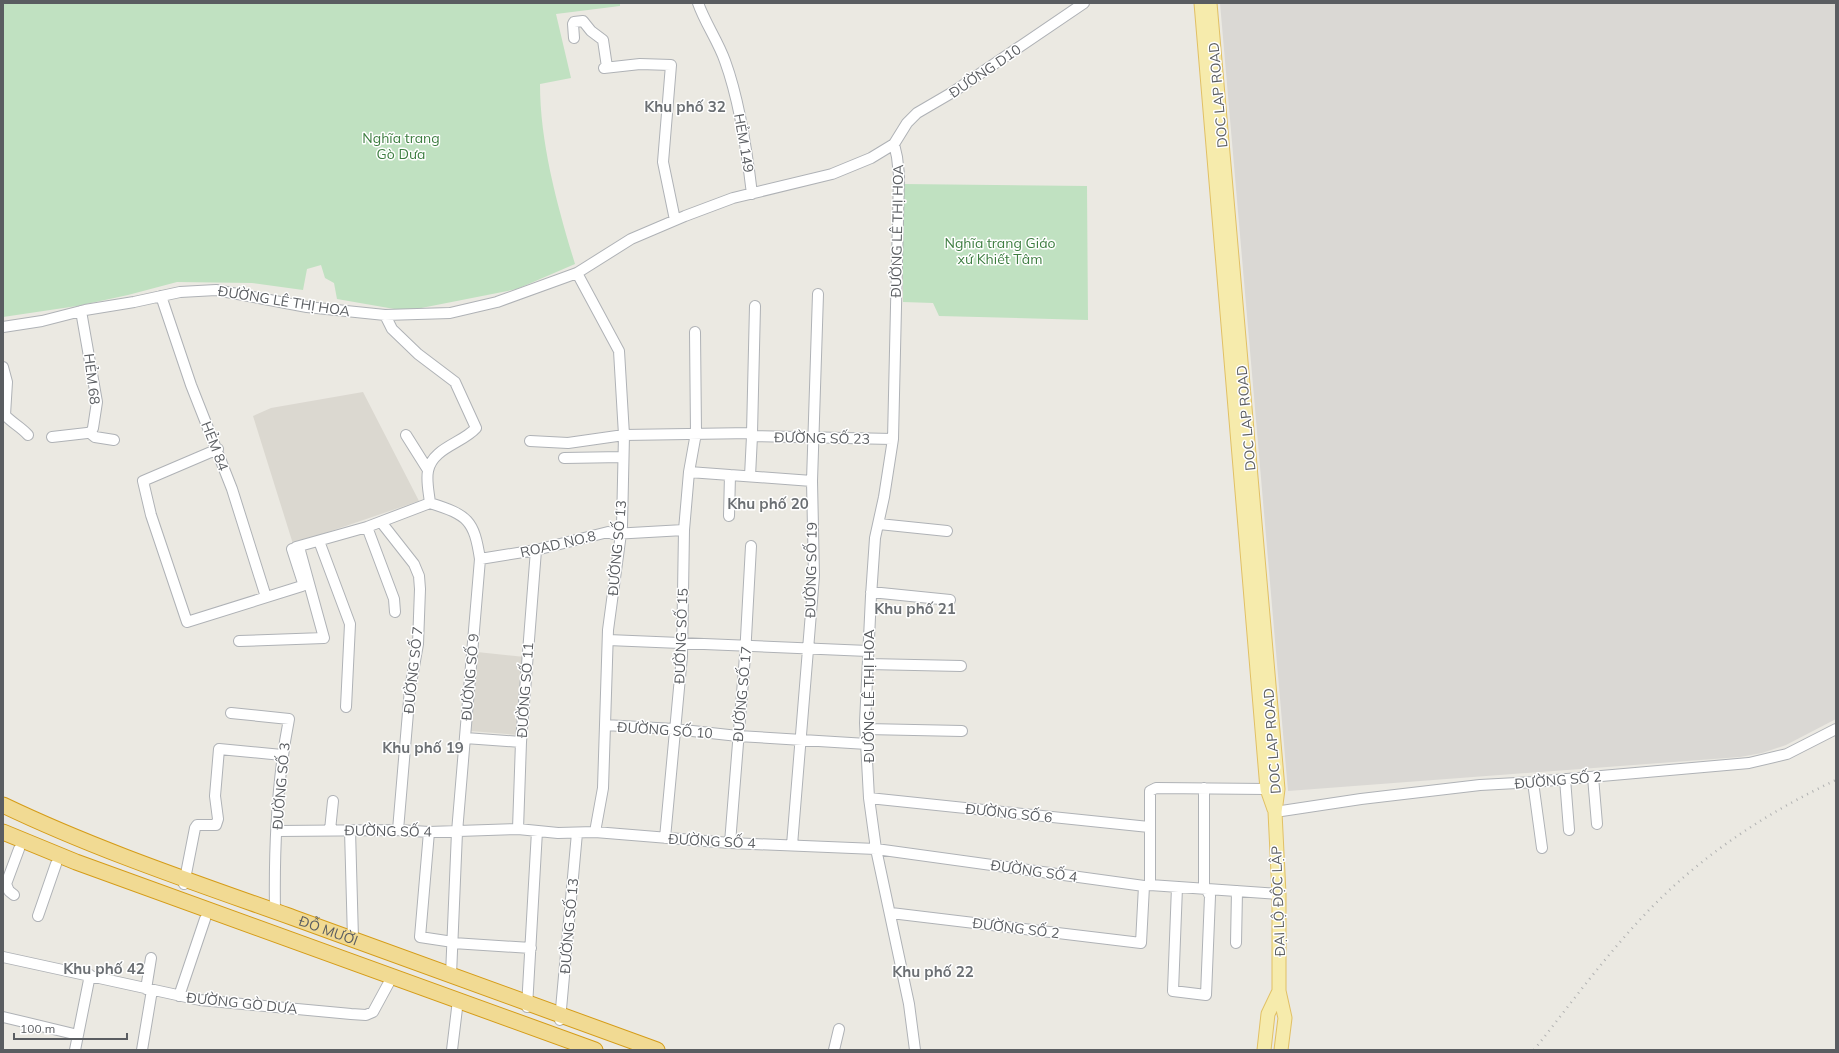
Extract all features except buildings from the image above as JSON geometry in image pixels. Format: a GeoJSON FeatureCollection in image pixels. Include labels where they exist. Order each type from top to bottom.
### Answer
{"type":"FeatureCollection","features":[{"type":"Feature","properties":{"kind":"highway","name":"ĐỖ MƯỜI"},"geometry":{"type":"LineString","coordinates":[[3,805],[67,834],[185,883],[450,983],[561,1017],[657,1050]]}},
{"type":"Feature","properties":{"kind":"highway","name":"ĐỖ MƯỜI"},"geometry":{"type":"LineString","coordinates":[[3,814],[120,865],[185,883],[353,939],[451,975],[527,1006]]}},
{"type":"Feature","properties":{"kind":"highway","name":"ĐỖ MƯỜI"},"geometry":{"type":"LineString","coordinates":[[3,832],[274,938],[390,981],[595,1050]]}},
{"type":"Feature","properties":{"kind":"highway","name":"ĐỖ MƯỜI"},"geometry":{"type":"LineString","coordinates":[[3,841],[56,864],[205,919],[274,938]]}},
{"type":"Feature","properties":{"kind":"highway","name":"ĐỖ MƯỜI"},"geometry":{"type":"LineString","coordinates":[[457,1004],[568,1050]]}},
{"type":"Feature","properties":{"kind":"highway","name":"ĐỖ MƯỜI"},"geometry":{"type":"LineString","coordinates":[[561,1017],[636,1050]]}},
{"type":"Feature","properties":{"kind":"main road","name":"DOC LAP ROAD"},"geometry":{"type":"LineString","coordinates":[[1201,3],[1267,789],[1275,812]]}},
{"type":"Feature","properties":{"kind":"main road","name":"DOC LAP ROAD"},"geometry":{"type":"LineString","coordinates":[[1210,3],[1278,789],[1275,812]]}},
{"type":"Feature","properties":{"kind":"main road","name":"ĐẠI LỘ ĐỘC LẬP"},"geometry":{"type":"LineString","coordinates":[[1275,812],[1279,894],[1279,991],[1285,1018],[1281,1050]]}},
{"type":"Feature","properties":{"kind":"main road","name":"ĐẠI LỘ ĐỘC LẬP"},"geometry":{"type":"LineString","coordinates":[[1264,1050],[1268,1014],[1279,991]]}},
{"type":"Feature","properties":{"kind":"street","name":"HẺM 149"},"geometry":{"type":"LineString","coordinates":[[698,3],[703,17],[725,61],[746,146],[752,194]]}},
{"type":"Feature","properties":{"kind":"street","name":"ĐƯỜNG D10"},"geometry":{"type":"LineString","coordinates":[[894,144],[907,123],[917,113],[953,92],[1084,3]]}},
{"type":"Feature","properties":{"kind":"street"},"geometry":{"type":"LineString","coordinates":[[574,38],[573,24],[574,22],[583,20],[591,31],[603,40],[606,67],[640,64],[671,65],[663,162],[675,220]]}},
{"type":"Feature","properties":{"kind":"street","name":"ĐƯỜNG LÊ THỊ HOA"},"geometry":{"type":"LineString","coordinates":[[3,327],[42,321],[81,311],[180,292],[216,290],[307,307],[385,315],[450,313],[522,294],[577,273],[631,239],[675,220],[733,198],[832,174],[872,158],[894,144],[899,175],[892,439],[879,524],[875,538],[868,651],[866,729],[869,798],[876,849],[891,913],[909,1004],[915,1050]]}},
{"type":"Feature","properties":{"kind":"street","name":"ĐƯỜNG SỐ 13"},"geometry":{"type":"LineString","coordinates":[[577,273],[619,351],[624,435],[621,532],[608,640],[603,788],[595,832]]}},
{"type":"Feature","properties":{"kind":"street","name":"ĐƯỜNG SỐ 19"},"geometry":{"type":"LineString","coordinates":[[792,845],[814,576],[812,437],[818,294]]}},
{"type":"Feature","properties":{"kind":"street","name":"HẺM 84"},"geometry":{"type":"LineString","coordinates":[[161,296],[191,385],[218,449],[232,489],[266,597]]}},
{"type":"Feature","properties":{"kind":"street"},"geometry":{"type":"LineString","coordinates":[[750,476],[755,306]]}},
{"type":"Feature","properties":{"kind":"street","name":"HẺM 68"},"geometry":{"type":"LineString","coordinates":[[81,311],[97,402],[93,428],[90,433]]}},
{"type":"Feature","properties":{"kind":"street"},"geometry":{"type":"LineString","coordinates":[[385,315],[392,329],[418,354],[455,382],[476,428],[472,433],[440,452],[428,470]]}},
{"type":"Feature","properties":{"kind":"street"},"geometry":{"type":"LineString","coordinates":[[695,332],[696,433]]}},
{"type":"Feature","properties":{"kind":"street"},"geometry":{"type":"LineString","coordinates":[[3,367],[7,382],[5,415],[28,435]]}},
{"type":"Feature","properties":{"kind":"street"},"geometry":{"type":"LineString","coordinates":[[52,437],[90,433],[95,437],[114,440]]}},
{"type":"Feature","properties":{"kind":"street","name":"ĐƯỜNG SỐ 23"},"geometry":{"type":"LineString","coordinates":[[530,441],[568,443],[624,435],[696,433],[892,439]]}},
{"type":"Feature","properties":{"kind":"street","name":"ĐƯỜNG SỐ 15"},"geometry":{"type":"LineString","coordinates":[[665,838],[682,643],[684,530],[689,472],[696,433]]}},
{"type":"Feature","properties":{"kind":"street"},"geometry":{"type":"LineString","coordinates":[[296,548],[367,527],[430,503],[428,470],[406,435]]}},
{"type":"Feature","properties":{"kind":"street"},"geometry":{"type":"LineString","coordinates":[[218,449],[143,481],[151,515],[187,622],[303,585],[296,548]]}},
{"type":"Feature","properties":{"kind":"street"},"geometry":{"type":"LineString","coordinates":[[564,458],[623,457]]}},
{"type":"Feature","properties":{"kind":"street"},"geometry":{"type":"LineString","coordinates":[[689,472],[812,481]]}},
{"type":"Feature","properties":{"kind":"street"},"geometry":{"type":"LineString","coordinates":[[729,516],[730,475]]}},
{"type":"Feature","properties":{"kind":"street","name":"ĐƯỜNG SỐ 9"},"geometry":{"type":"LineString","coordinates":[[430,503],[450,509],[468,522],[477,539],[480,559],[457,832],[451,975]]}},
{"type":"Feature","properties":{"kind":"street","name":"ĐƯỜNG SỐ 7"},"geometry":{"type":"LineString","coordinates":[[381,522],[414,564],[419,576],[420,589],[418,644],[410,689],[398,830]]}},
{"type":"Feature","properties":{"kind":"street"},"geometry":{"type":"LineString","coordinates":[[879,524],[947,531]]}},
{"type":"Feature","properties":{"kind":"street"},"geometry":{"type":"LineString","coordinates":[[367,527],[394,599],[395,612]]}},
{"type":"Feature","properties":{"kind":"street","name":"ROAD NO.8"},"geometry":{"type":"LineString","coordinates":[[480,559],[536,550],[608,532],[613,534],[621,532],[684,530]]}},
{"type":"Feature","properties":{"kind":"street"},"geometry":{"type":"LineString","coordinates":[[319,541],[350,624],[346,707]]}},
{"type":"Feature","properties":{"kind":"street","name":"ĐƯỜNG SỐ 17"},"geometry":{"type":"LineString","coordinates":[[730,843],[746,646],[751,546]]}},
{"type":"Feature","properties":{"kind":"street"},"geometry":{"type":"LineString","coordinates":[[239,642],[324,638],[296,548]]}},
{"type":"Feature","properties":{"kind":"street","name":"ĐƯỜNG SỐ 11"},"geometry":{"type":"LineString","coordinates":[[518,830],[521,742],[536,550]]}},
{"type":"Feature","properties":{"kind":"street"},"geometry":{"type":"LineString","coordinates":[[871,592],[950,600]]}},
{"type":"Feature","properties":{"kind":"street"},"geometry":{"type":"LineString","coordinates":[[608,640],[868,651]]}},
{"type":"Feature","properties":{"kind":"street"},"geometry":{"type":"LineString","coordinates":[[868,664],[962,666]]}},
{"type":"Feature","properties":{"kind":"street","name":"ĐƯỜNG SỐ 3"},"geometry":{"type":"LineString","coordinates":[[231,713],[289,718],[282,755],[277,831],[275,912]]}},
{"type":"Feature","properties":{"kind":"street","name":"ĐƯỜNG SỐ 10"},"geometry":{"type":"LineString","coordinates":[[605,726],[674,729],[738,736],[867,744]]}},
{"type":"Feature","properties":{"kind":"street"},"geometry":{"type":"LineString","coordinates":[[866,729],[962,731]]}},
{"type":"Feature","properties":{"kind":"street","name":"ĐƯỜNG SỐ 2"},"geometry":{"type":"LineString","coordinates":[[1275,812],[1361,799],[1474,786],[1737,765],[1770,760],[1786,754],[1836,729]]}},
{"type":"Feature","properties":{"kind":"street"},"geometry":{"type":"LineString","coordinates":[[465,738],[521,742]]}},
{"type":"Feature","properties":{"kind":"street"},"geometry":{"type":"LineString","coordinates":[[185,883],[195,828],[197,825],[216,825],[218,819],[215,796],[219,749],[282,755]]}},
{"type":"Feature","properties":{"kind":"street"},"geometry":{"type":"LineString","coordinates":[[1593,777],[1597,824]]}},
{"type":"Feature","properties":{"kind":"street"},"geometry":{"type":"LineString","coordinates":[[1565,779],[1569,830]]}},
{"type":"Feature","properties":{"kind":"street"},"geometry":{"type":"LineString","coordinates":[[1533,782],[1542,848]]}},
{"type":"Feature","properties":{"kind":"street"},"geometry":{"type":"LineString","coordinates":[[1147,886],[1150,791],[1156,788],[1267,789]]}},
{"type":"Feature","properties":{"kind":"street"},"geometry":{"type":"LineString","coordinates":[[1178,888],[1173,991],[1206,995],[1210,896],[1204,885],[1204,788]]}},
{"type":"Feature","properties":{"kind":"street","name":"ĐƯỜNG SỐ 6"},"geometry":{"type":"LineString","coordinates":[[869,798],[1149,827]]}},
{"type":"Feature","properties":{"kind":"street"},"geometry":{"type":"LineString","coordinates":[[330,830],[333,801]]}},
{"type":"Feature","properties":{"kind":"street"},"geometry":{"type":"LineString","coordinates":[[350,830],[353,939]]}},
{"type":"Feature","properties":{"kind":"street","name":"ĐƯỜNG SỐ 4"},"geometry":{"type":"LineString","coordinates":[[277,831],[398,830],[457,832],[518,830],[595,832],[730,843],[876,849],[1147,886],[1279,894]]}},
{"type":"Feature","properties":{"kind":"street"},"geometry":{"type":"LineString","coordinates":[[527,1006],[537,831]]}},
{"type":"Feature","properties":{"kind":"street"},"geometry":{"type":"LineString","coordinates":[[429,832],[420,936],[453,942],[531,948]]}},
{"type":"Feature","properties":{"kind":"street","name":"ĐƯỜNG SỐ 13"},"geometry":{"type":"LineString","coordinates":[[561,1017],[577,832]]}},
{"type":"Feature","properties":{"kind":"street"},"geometry":{"type":"LineString","coordinates":[[14,895],[6,884],[19,849]]}},
{"type":"Feature","properties":{"kind":"street"},"geometry":{"type":"LineString","coordinates":[[38,916],[56,864]]}},
{"type":"Feature","properties":{"kind":"street","name":"ĐƯỜNG SỐ 2"},"geometry":{"type":"LineString","coordinates":[[891,913],[1141,943],[1147,886]]}},
{"type":"Feature","properties":{"kind":"street"},"geometry":{"type":"LineString","coordinates":[[1236,943],[1237,891]]}},
{"type":"Feature","properties":{"kind":"street"},"geometry":{"type":"LineString","coordinates":[[179,996],[205,919]]}},
{"type":"Feature","properties":{"kind":"street","name":"ĐƯỜNG GÒ DƯA"},"geometry":{"type":"LineString","coordinates":[[3,957],[200,1000],[366,1014],[371,1014],[375,1010],[390,981]]}},
{"type":"Feature","properties":{"kind":"street"},"geometry":{"type":"LineString","coordinates":[[145,1050],[151,958]]}},
{"type":"Feature","properties":{"kind":"street"},"geometry":{"type":"LineString","coordinates":[[75,1050],[90,975]]}},
{"type":"Feature","properties":{"kind":"street"},"geometry":{"type":"LineString","coordinates":[[452,1050],[457,1004]]}},
{"type":"Feature","properties":{"kind":"street"},"geometry":{"type":"LineString","coordinates":[[3,1017],[78,1035]]}},
{"type":"Feature","properties":{"kind":"street"},"geometry":{"type":"LineString","coordinates":[[834,1050],[839,1028]]}},
{"type":"Feature","properties":{"kind":"shaded area"},"geometry":{"type":"Polygon","coordinates":[[[1220,3],[1836,3],[1836,719],[1786,745],[1762,753],[1740,757],[1288,791],[1220,3]]]}},
{"type":"Feature","properties":{"kind":"shaded area"},"geometry":{"type":"Polygon","coordinates":[[[363,392],[419,501],[293,544],[253,416],[271,408],[363,392]]]}},
{"type":"Feature","properties":{"kind":"shaded area"},"geometry":{"type":"Polygon","coordinates":[[[477,652],[525,657],[518,735],[471,731],[477,652]]]}},
{"type":"Feature","properties":{"kind":"green space","name":"Nghĩa trang Gò Dưa"},"geometry":{"type":"Polygon","coordinates":[[[3,3],[620,3],[620,6],[556,14],[571,78],[540,84],[543,130],[551,176],[562,221],[575,264],[517,289],[406,311],[337,299],[334,283],[325,278],[321,265],[307,269],[303,290],[252,283],[177,282],[128,295],[77,306],[3,317],[3,3]]]}},
{"type":"Feature","properties":{"kind":"green space","name":"Nghĩa trang Giáo xứ Khiết Tâm"},"geometry":{"type":"Polygon","coordinates":[[[903,184],[1087,186],[1088,320],[939,316],[933,303],[903,302],[903,184]]]}},
{"type":"Feature","properties":{"kind":"railway"},"geometry":{"type":"LineString","coordinates":[[1534,1050],[1621,941],[1672,887],[1738,835],[1786,806],[1836,780]]}},
{"type":"Feature","properties":{"kind":"district","name":"Khu phố 32"},"geometry":{"type":"Point","coordinates":[685,106]}},
{"type":"Feature","properties":{"kind":"district","name":"Khu phố 20"},"geometry":{"type":"Point","coordinates":[768,503]}},
{"type":"Feature","properties":{"kind":"district","name":"Khu phố 21"},"geometry":{"type":"Point","coordinates":[915,608]}},
{"type":"Feature","properties":{"kind":"district","name":"Khu phố 19"},"geometry":{"type":"Point","coordinates":[423,747]}},
{"type":"Feature","properties":{"kind":"district","name":"Khu phố 42"},"geometry":{"type":"Point","coordinates":[104,968]}},
{"type":"Feature","properties":{"kind":"district","name":"Khu phố 22"},"geometry":{"type":"Point","coordinates":[933,971]}}]}
